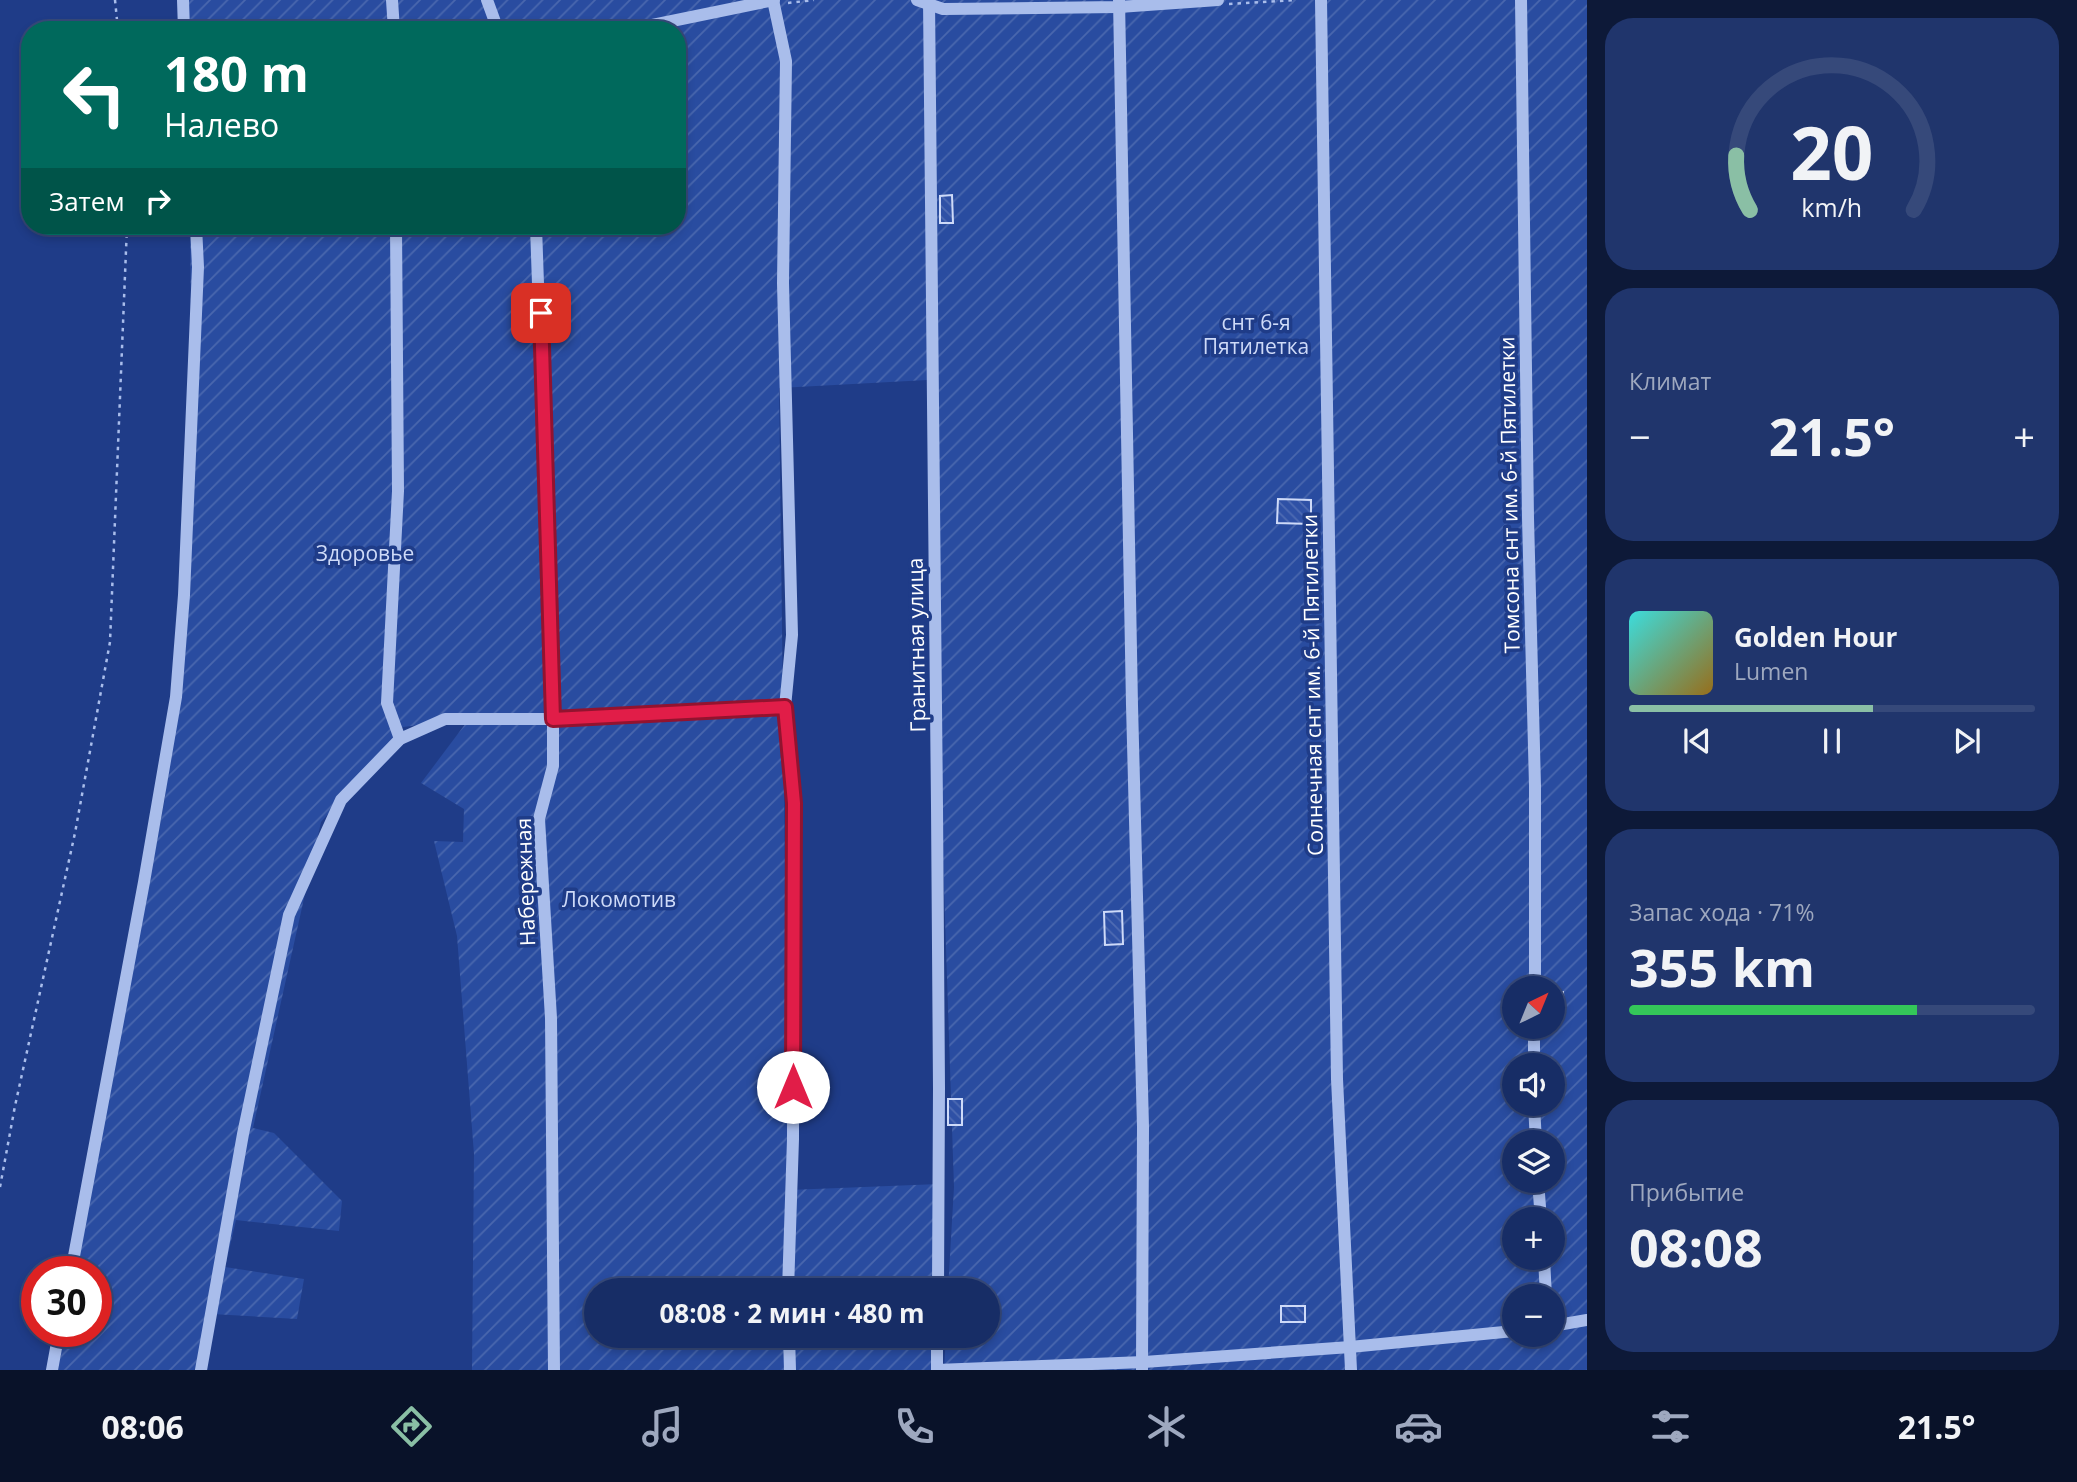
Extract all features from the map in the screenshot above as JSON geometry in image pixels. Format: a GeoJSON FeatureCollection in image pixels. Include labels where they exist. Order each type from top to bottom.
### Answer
{"type":"FeatureCollection","features":[{"type":"Feature","properties":{"kind":"street"},"geometry":{"type":"LineString","coordinates":[[183,0],[184,21]]}},
{"type":"Feature","properties":{"kind":"street"},"geometry":{"type":"LineString","coordinates":[[392,0],[393,21]]}},
{"type":"Feature","properties":{"kind":"street"},"geometry":{"type":"LineString","coordinates":[[487,0],[495,21]]}},
{"type":"Feature","properties":{"kind":"street"},"geometry":{"type":"LineString","coordinates":[[662,21],[722,5],[774,0],[786,61],[783,283],[792,635],[785,707],[794,803],[793,1139],[788,1278]]}},
{"type":"Feature","properties":{"kind":"street"},"geometry":{"type":"LineString","coordinates":[[925,1],[943,9],[1218,0]]}},
{"type":"Feature","properties":{"kind":"street","name":"Солнечная снт им. 6-й Пятилетки"},"geometry":{"type":"LineString","coordinates":[[1321,0],[1337,1079],[1351,1370]]}},
{"type":"Feature","properties":{"kind":"street","name":"Томсона снт им. 6-й Пятилетки"},"geometry":{"type":"LineString","coordinates":[[1521,0],[1528,518],[1535,786],[1535,976]]}},
{"type":"Feature","properties":{"kind":"street","name":"Гранитная улица"},"geometry":{"type":"LineString","coordinates":[[925,1],[937,820],[938,1278]]}},
{"type":"Feature","properties":{"kind":"street"},"geometry":{"type":"LineString","coordinates":[[1119,4],[1143,1127],[1141,1366]]}},
{"type":"Feature","properties":{"kind":"street"},"geometry":{"type":"LineString","coordinates":[[74,1256],[176,696],[184,595],[198,267],[196,235]]}},
{"type":"Feature","properties":{"kind":"street"},"geometry":{"type":"LineString","coordinates":[[396,235],[398,491],[387,703],[400,739]]}},
{"type":"Feature","properties":{"kind":"street","name":"Набережная"},"geometry":{"type":"LineString","coordinates":[[536,235],[553,719],[552,766],[539,819],[551,1018],[554,1370]]}},
{"type":"Feature","properties":{"kind":"street"},"geometry":{"type":"LineString","coordinates":[[201,1370],[243,1134],[289,915],[341,800],[400,739],[445,719],[553,719],[785,707]]}},
{"type":"Feature","properties":{"kind":"street"},"geometry":{"type":"LineString","coordinates":[[1565,1324],[1587,1320]]}},
{"type":"Feature","properties":{"kind":"street"},"geometry":{"type":"LineString","coordinates":[[937,1348],[937,1370],[1141,1366],[1502,1332]]}},
{"type":"Feature","properties":{"kind":"street"},"geometry":{"type":"LineString","coordinates":[[52,1370],[56,1347]]}},
{"type":"Feature","properties":{"kind":"street"},"geometry":{"type":"LineString","coordinates":[[789,1348],[790,1370]]}},
{"type":"Feature","properties":{"kind":"path"},"geometry":{"type":"LineString","coordinates":[[115,0],[117,21]]}},
{"type":"Feature","properties":{"kind":"path"},"geometry":{"type":"LineString","coordinates":[[0,1187],[15,1106],[75,833],[110,642],[127,235]]}},
{"type":"Feature","properties":{"kind":"green space"},"geometry":{"type":"Polygon","coordinates":[[[187,0],[1587,0],[1587,1370],[944,1370],[945,1348],[1000,1348],[1000,1278],[949,1278],[954,1187],[927,380],[779,388],[789,1190],[939,1184],[937,1278],[584,1278],[584,1348],[936,1348],[935,1370],[472,1370],[474,1154],[457,936],[434,841],[463,842],[464,809],[421,783],[469,719],[403,727],[321,822],[253,1128],[274,1133],[342,1201],[339,1231],[236,1220],[225,1267],[304,1279],[297,1319],[212,1314],[201,1370],[58,1370],[62,1347],[112,1347],[112,1256],[79,1256],[165,798],[193,510],[190,235],[686,235],[686,21],[188,21],[187,0]]]}},
{"type":"Feature","properties":{"kind":"building"},"geometry":{"type":"Polygon","coordinates":[[[952,195],[953,223],[940,223],[940,196],[952,195]]]}},
{"type":"Feature","properties":{"kind":"building"},"geometry":{"type":"Polygon","coordinates":[[[1278,499],[1311,500],[1311,524],[1277,523],[1278,499]]]}},
{"type":"Feature","properties":{"kind":"building"},"geometry":{"type":"Polygon","coordinates":[[[1122,911],[1123,944],[1105,945],[1104,912],[1122,911]]]}},
{"type":"Feature","properties":{"kind":"building"},"geometry":{"type":"Polygon","coordinates":[[[948,1099],[962,1099],[962,1125],[948,1125],[948,1099]]]}},
{"type":"Feature","properties":{"kind":"building"},"geometry":{"type":"Polygon","coordinates":[[[1281,1306],[1305,1306],[1305,1322],[1281,1322],[1281,1306]]]}},
{"type":"Feature","properties":{"kind":"route"},"geometry":{"type":"LineString","coordinates":[[541,313],[553,719],[785,707],[794,803],[793,1087]]}},
{"type":"Feature","properties":{"kind":"park label","name":"снт 6-я Пятилетка"},"geometry":{"type":"Point","coordinates":[1256,334]}},
{"type":"Feature","properties":{"kind":"park label","name":"Здоровье"},"geometry":{"type":"Point","coordinates":[365,553]}},
{"type":"Feature","properties":{"kind":"park label","name":"Локомотив"},"geometry":{"type":"Point","coordinates":[619,899]}}]}
